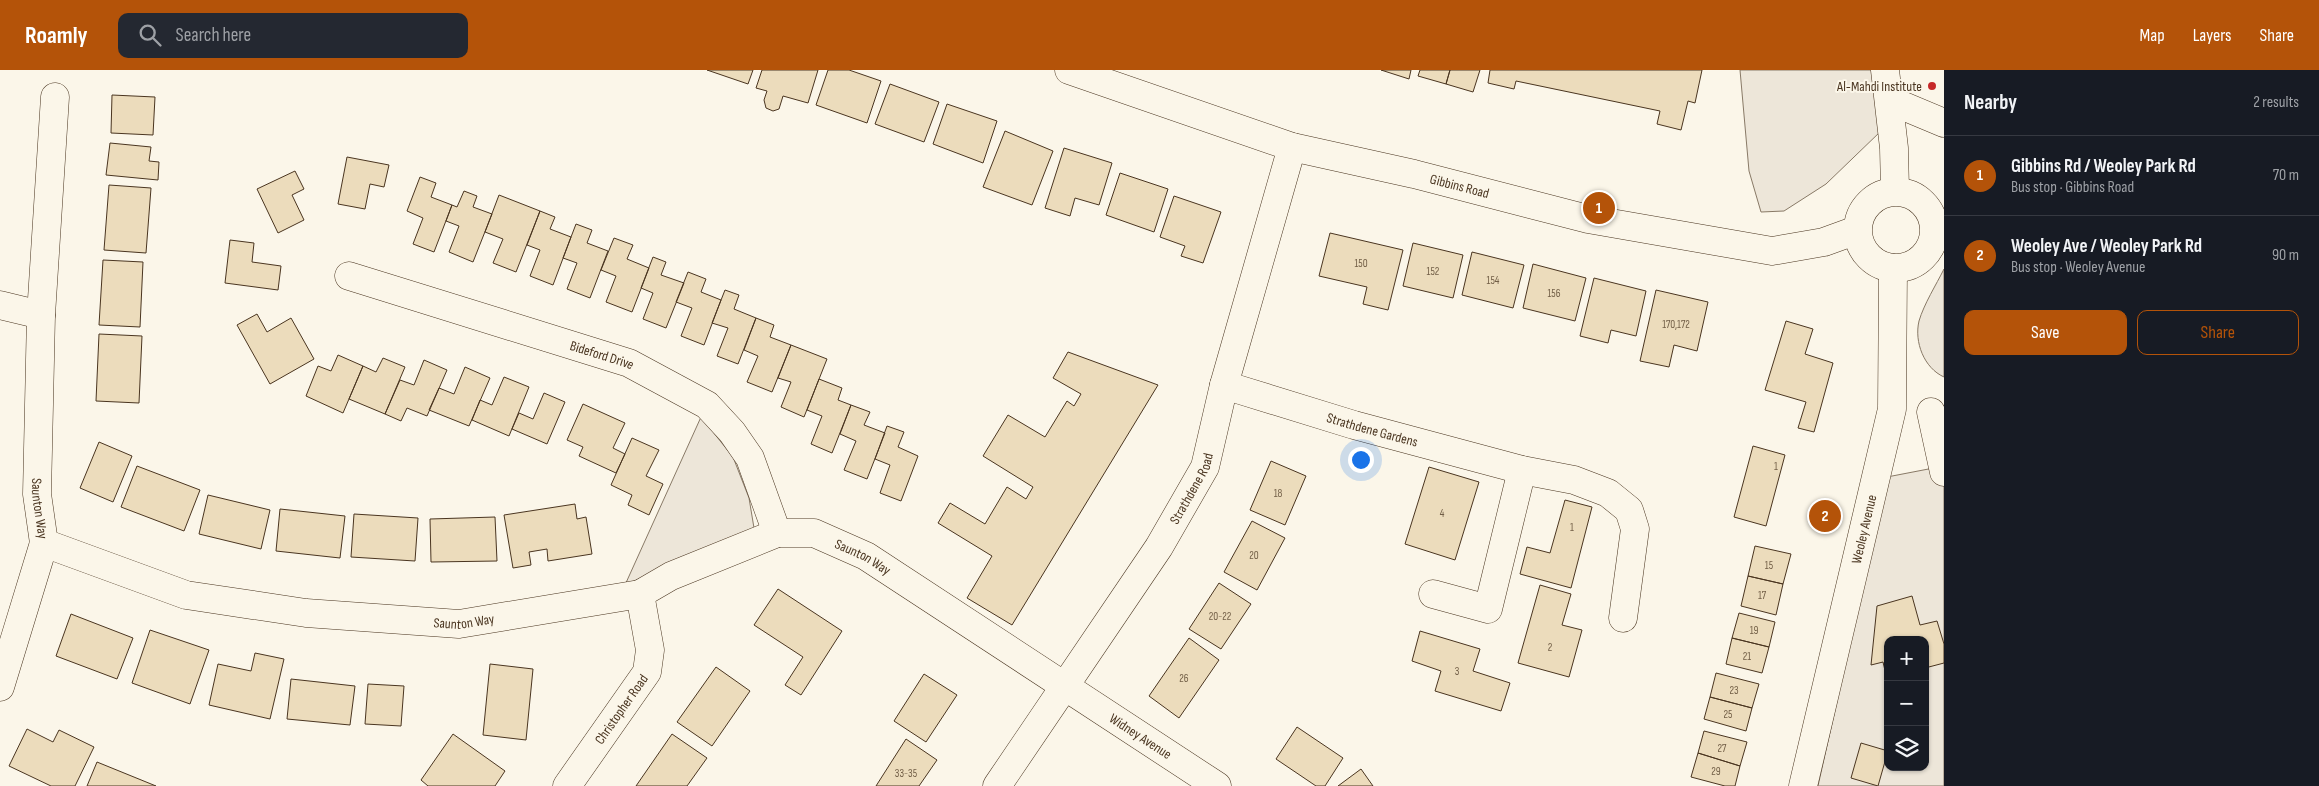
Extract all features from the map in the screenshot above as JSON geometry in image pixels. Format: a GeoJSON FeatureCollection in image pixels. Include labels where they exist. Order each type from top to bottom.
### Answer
{"type":"FeatureCollection","features":[{"type":"Feature","properties":{"kind":"street","name":"Gibbins Road"},"geometry":{"type":"LineString","coordinates":[[1069,70],[1292,147],[1414,174],[1588,219],[1772,251],[1824,242],[1857,230]]}},
{"type":"Feature","properties":{"kind":"street"},"geometry":{"type":"LineString","coordinates":[[1886,70],[1895,191]]}},
{"type":"Feature","properties":{"kind":"street","name":"Saunton Way"},"geometry":{"type":"LineString","coordinates":[[55,97],[41,314],[37,494],[44,543],[186,595],[306,613],[459,624],[640,594],[671,576],[777,533],[814,533],[866,556],[1063,686]]}},
{"type":"Feature","properties":{"kind":"street"},"geometry":{"type":"LineString","coordinates":[[1889,100],[1944,123]]}},
{"type":"Feature","properties":{"kind":"street","name":"Strathdene Road"},"geometry":{"type":"LineString","coordinates":[[997,786],[1159,547],[1205,467],[1224,385],[1292,147]]}},
{"type":"Feature","properties":{"kind":"street"},"geometry":{"type":"LineString","coordinates":[[1895,191],[1906,192],[1924,204],[1939,223],[1931,246],[1924,256],[1915,264],[1904,268],[1881,266],[1864,252],[1859,242],[1857,230],[1859,218],[1872,199],[1895,191]]}},
{"type":"Feature","properties":{"kind":"street","name":"Weoley Avenue"},"geometry":{"type":"LineString","coordinates":[[1802,786],[1892,409],[1892,268]]}},
{"type":"Feature","properties":{"kind":"street","name":"Bideford Drive"},"geometry":{"type":"LineString","coordinates":[[349,276],[629,362],[707,405],[732,432],[750,458],[777,533]]}},
{"type":"Feature","properties":{"kind":"street"},"geometry":{"type":"LineString","coordinates":[[0,305],[41,314]]}},
{"type":"Feature","properties":{"kind":"street","name":"Strathdene Gardens"},"geometry":{"type":"LineString","coordinates":[[1224,385],[1354,425],[1522,470],[1574,480],[1608,493],[1629,510],[1635,529],[1623,618]]}},
{"type":"Feature","properties":{"kind":"street"},"geometry":{"type":"LineString","coordinates":[[1892,409],[1938,411],[1944,472]]}},
{"type":"Feature","properties":{"kind":"street"},"geometry":{"type":"LineString","coordinates":[[1434,594],[1488,608],[1522,470]]}},
{"type":"Feature","properties":{"kind":"street"},"geometry":{"type":"LineString","coordinates":[[0,687],[10,622],[44,543]]}},
{"type":"Feature","properties":{"kind":"street","name":"Christopher Road"},"geometry":{"type":"LineString","coordinates":[[568,786],[647,672],[650,650],[640,594]]}},
{"type":"Feature","properties":{"kind":"street","name":"Widney Avenue"},"geometry":{"type":"LineString","coordinates":[[1063,686],[1216,786]]}},
{"type":"Feature","properties":{"kind":"shaded area"},"geometry":{"type":"Polygon","coordinates":[[[1740,70],[1874,70],[1881,131],[1826,184],[1784,211],[1761,212],[1749,171],[1740,70]]]}},
{"type":"Feature","properties":{"kind":"shaded area"},"geometry":{"type":"Polygon","coordinates":[[[1944,269],[1944,377],[1931,367],[1922,354],[1919,346],[1918,329],[1924,308],[1944,269]]]}},
{"type":"Feature","properties":{"kind":"shaded area"},"geometry":{"type":"Polygon","coordinates":[[[701,417],[733,457],[749,498],[754,528],[625,585],[701,417]]]}},
{"type":"Feature","properties":{"kind":"shaded area"},"geometry":{"type":"Polygon","coordinates":[[[1944,466],[1944,786],[1818,786],[1887,477],[1944,466]]]}},
{"type":"Feature","properties":{"kind":"building"},"geometry":{"type":"Polygon","coordinates":[[[707,70],[753,70],[748,84],[707,70]]]}},
{"type":"Feature","properties":{"kind":"building"},"geometry":{"type":"Polygon","coordinates":[[[762,70],[818,70],[808,103],[783,96],[779,109],[773,111],[766,108],[764,100],[767,91],[756,88],[762,70]]]}},
{"type":"Feature","properties":{"kind":"building"},"geometry":{"type":"Polygon","coordinates":[[[828,70],[849,70],[881,81],[867,123],[816,105],[828,70]]]}},
{"type":"Feature","properties":{"kind":"building"},"geometry":{"type":"Polygon","coordinates":[[[1381,70],[1411,70],[1409,79],[1381,70]]]}},
{"type":"Feature","properties":{"kind":"building"},"geometry":{"type":"Polygon","coordinates":[[[1420,70],[1450,70],[1446,84],[1418,76],[1420,70]]]}},
{"type":"Feature","properties":{"kind":"building"},"geometry":{"type":"Polygon","coordinates":[[[1450,70],[1480,70],[1473,92],[1446,84],[1450,70]]]}},
{"type":"Feature","properties":{"kind":"building"},"geometry":{"type":"Polygon","coordinates":[[[1490,70],[1702,70],[1695,103],[1688,101],[1681,130],[1657,124],[1660,111],[1516,81],[1514,89],[1488,83],[1490,70]]]}},
{"type":"Feature","properties":{"kind":"building"},"geometry":{"type":"Polygon","coordinates":[[[890,84],[939,102],[924,142],[875,124],[890,84]]]}},
{"type":"Feature","properties":{"kind":"building"},"geometry":{"type":"Polygon","coordinates":[[[112,95],[155,97],[153,135],[111,133],[112,95]]]}},
{"type":"Feature","properties":{"kind":"building"},"geometry":{"type":"Polygon","coordinates":[[[947,104],[997,121],[983,163],[933,144],[947,104]]]}},
{"type":"Feature","properties":{"kind":"building"},"geometry":{"type":"Polygon","coordinates":[[[1005,131],[1053,151],[1032,205],[983,187],[1005,131]]]}},
{"type":"Feature","properties":{"kind":"building"},"geometry":{"type":"Polygon","coordinates":[[[110,143],[151,147],[149,161],[159,162],[158,180],[106,175],[110,143]]]}},
{"type":"Feature","properties":{"kind":"building"},"geometry":{"type":"Polygon","coordinates":[[[1064,148],[1112,163],[1099,205],[1075,198],[1070,216],[1045,208],[1064,148]]]}},
{"type":"Feature","properties":{"kind":"building"},"geometry":{"type":"Polygon","coordinates":[[[347,157],[389,165],[384,187],[370,184],[365,209],[338,204],[347,157]]]}},
{"type":"Feature","properties":{"kind":"building"},"geometry":{"type":"Polygon","coordinates":[[[295,171],[304,189],[292,195],[304,220],[278,233],[257,189],[295,171]]]}},
{"type":"Feature","properties":{"kind":"building"},"geometry":{"type":"Polygon","coordinates":[[[1120,173],[1168,189],[1154,232],[1106,215],[1120,173]]]}},
{"type":"Feature","properties":{"kind":"building"},"geometry":{"type":"Polygon","coordinates":[[[420,177],[436,183],[431,197],[452,205],[434,252],[413,244],[423,218],[407,211],[420,177]]]}},
{"type":"Feature","properties":{"kind":"building"},"geometry":{"type":"Polygon","coordinates":[[[109,185],[151,188],[146,253],[104,250],[109,185]]]}},
{"type":"Feature","properties":{"kind":"building"},"geometry":{"type":"Polygon","coordinates":[[[464,191],[477,196],[473,207],[492,214],[473,262],[449,252],[459,226],[446,221],[452,205],[457,207],[464,191]]]}},
{"type":"Feature","properties":{"kind":"building"},"geometry":{"type":"Polygon","coordinates":[[[499,195],[540,211],[516,272],[493,263],[503,239],[485,232],[499,195]]]}},
{"type":"Feature","properties":{"kind":"building"},"geometry":{"type":"Polygon","coordinates":[[[1174,196],[1221,212],[1203,263],[1181,256],[1185,246],[1160,237],[1174,196]]]}},
{"type":"Feature","properties":{"kind":"building"},"geometry":{"type":"Polygon","coordinates":[[[540,211],[555,217],[550,229],[571,237],[553,285],[530,276],[540,250],[527,245],[540,211]]]}},
{"type":"Feature","properties":{"kind":"building"},"geometry":{"type":"Polygon","coordinates":[[[576,224],[592,230],[587,243],[608,251],[590,298],[567,289],[577,263],[563,258],[576,224]]]}},
{"type":"Feature","properties":{"kind":"building"},"geometry":{"type":"Polygon","coordinates":[[[1330,233],[1403,250],[1388,310],[1363,304],[1367,287],[1319,276],[1330,233]]]}},
{"type":"Feature","properties":{"kind":"building"},"geometry":{"type":"Polygon","coordinates":[[[614,238],[633,245],[627,259],[649,268],[632,312],[606,302],[616,276],[601,270],[614,238]]]}},
{"type":"Feature","properties":{"kind":"building"},"geometry":{"type":"Polygon","coordinates":[[[230,240],[254,243],[252,262],[281,266],[278,290],[225,283],[230,240]]]}},
{"type":"Feature","properties":{"kind":"building"},"geometry":{"type":"Polygon","coordinates":[[[1413,243],[1463,255],[1453,298],[1403,286],[1413,243]]]}},
{"type":"Feature","properties":{"kind":"building"},"geometry":{"type":"Polygon","coordinates":[[[1472,252],[1524,265],[1513,308],[1462,295],[1472,252]]]}},
{"type":"Feature","properties":{"kind":"building"},"geometry":{"type":"Polygon","coordinates":[[[653,257],[666,262],[661,275],[684,283],[666,328],[643,319],[653,293],[641,288],[653,257]]]}},
{"type":"Feature","properties":{"kind":"building"},"geometry":{"type":"Polygon","coordinates":[[[103,260],[143,262],[140,327],[99,325],[103,260]]]}},
{"type":"Feature","properties":{"kind":"building"},"geometry":{"type":"Polygon","coordinates":[[[1533,264],[1586,278],[1575,321],[1523,308],[1533,264]]]}},
{"type":"Feature","properties":{"kind":"building"},"geometry":{"type":"Polygon","coordinates":[[[688,272],[706,279],[701,292],[721,300],[704,345],[681,336],[692,308],[676,302],[688,272]]]}},
{"type":"Feature","properties":{"kind":"building"},"geometry":{"type":"Polygon","coordinates":[[[1594,278],[1646,291],[1636,336],[1611,330],[1608,343],[1580,336],[1594,278]]]}},
{"type":"Feature","properties":{"kind":"building"},"geometry":{"type":"Polygon","coordinates":[[[725,290],[739,295],[734,309],[756,318],[738,364],[717,356],[728,328],[712,323],[725,290]]]}},
{"type":"Feature","properties":{"kind":"building"},"geometry":{"type":"Polygon","coordinates":[[[1656,290],[1708,302],[1697,351],[1674,345],[1669,367],[1640,361],[1656,290]]]}},
{"type":"Feature","properties":{"kind":"building"},"geometry":{"type":"Polygon","coordinates":[[[257,314],[267,332],[291,318],[314,359],[270,384],[237,325],[257,314]]]}},
{"type":"Feature","properties":{"kind":"building"},"geometry":{"type":"Polygon","coordinates":[[[756,318],[774,325],[770,337],[791,345],[772,392],[747,382],[758,356],[744,350],[756,318]]]}},
{"type":"Feature","properties":{"kind":"building"},"geometry":{"type":"Polygon","coordinates":[[[1786,321],[1813,329],[1805,354],[1833,363],[1814,432],[1798,428],[1806,402],[1765,390],[1786,321]]]}},
{"type":"Feature","properties":{"kind":"building"},"geometry":{"type":"Polygon","coordinates":[[[99,334],[142,336],[139,403],[96,401],[99,334]]]}},
{"type":"Feature","properties":{"kind":"building"},"geometry":{"type":"Polygon","coordinates":[[[791,345],[827,359],[804,417],[781,407],[791,382],[778,378],[791,345]]]}},
{"type":"Feature","properties":{"kind":"building"},"geometry":{"type":"Polygon","coordinates":[[[1068,352],[1158,385],[1012,625],[967,598],[992,556],[938,523],[950,503],[985,524],[1007,487],[1026,499],[1033,487],[983,456],[1008,415],[1045,437],[1067,401],[1074,406],[1081,394],[1053,378],[1068,352]]]}},
{"type":"Feature","properties":{"kind":"building"},"geometry":{"type":"Polygon","coordinates":[[[338,355],[363,366],[343,413],[306,396],[318,366],[331,371],[338,355]]]}},
{"type":"Feature","properties":{"kind":"building"},"geometry":{"type":"Polygon","coordinates":[[[383,358],[405,367],[385,414],[349,399],[363,366],[376,372],[383,358]]]}},
{"type":"Feature","properties":{"kind":"building"},"geometry":{"type":"Polygon","coordinates":[[[424,360],[447,370],[427,416],[407,408],[401,421],[385,414],[400,380],[414,385],[424,360]]]}},
{"type":"Feature","properties":{"kind":"building"},"geometry":{"type":"Polygon","coordinates":[[[465,367],[490,378],[469,426],[429,410],[439,388],[454,394],[465,367]]]}},
{"type":"Feature","properties":{"kind":"building"},"geometry":{"type":"Polygon","coordinates":[[[504,377],[529,387],[509,436],[472,420],[480,400],[492,405],[504,377]]]}},
{"type":"Feature","properties":{"kind":"building"},"geometry":{"type":"Polygon","coordinates":[[[819,379],[842,388],[838,400],[851,405],[832,453],[811,444],[822,416],[807,410],[819,379]]]}},
{"type":"Feature","properties":{"kind":"building"},"geometry":{"type":"Polygon","coordinates":[[[544,393],[565,402],[547,444],[512,429],[519,413],[533,419],[544,393]]]}},
{"type":"Feature","properties":{"kind":"building"},"geometry":{"type":"Polygon","coordinates":[[[583,404],[625,423],[613,448],[625,454],[616,473],[579,456],[583,447],[567,440],[583,404]]]}},
{"type":"Feature","properties":{"kind":"building"},"geometry":{"type":"Polygon","coordinates":[[[851,405],[870,412],[864,425],[885,433],[867,479],[844,470],[856,441],[840,434],[851,405]]]}},
{"type":"Feature","properties":{"kind":"building"},"geometry":{"type":"Polygon","coordinates":[[[887,426],[904,432],[898,447],[918,456],[901,501],[880,493],[890,465],[875,459],[887,426]]]}},
{"type":"Feature","properties":{"kind":"building"},"geometry":{"type":"Polygon","coordinates":[[[632,438],[659,450],[646,476],[663,484],[649,515],[628,505],[632,495],[611,485],[632,438]]]}},
{"type":"Feature","properties":{"kind":"building"},"geometry":{"type":"Polygon","coordinates":[[[99,442],[132,456],[113,502],[80,488],[99,442]]]}},
{"type":"Feature","properties":{"kind":"building"},"geometry":{"type":"Polygon","coordinates":[[[1753,446],[1785,455],[1766,526],[1734,517],[1753,446]]]}},
{"type":"Feature","properties":{"kind":"building"},"geometry":{"type":"Polygon","coordinates":[[[1271,461],[1306,476],[1285,525],[1250,510],[1271,461]]]}},
{"type":"Feature","properties":{"kind":"building"},"geometry":{"type":"Polygon","coordinates":[[[137,466],[200,490],[184,531],[121,507],[137,466]]]}},
{"type":"Feature","properties":{"kind":"building"},"geometry":{"type":"Polygon","coordinates":[[[1429,467],[1479,482],[1455,560],[1405,544],[1429,467]]]}},
{"type":"Feature","properties":{"kind":"building"},"geometry":{"type":"Polygon","coordinates":[[[208,495],[270,510],[261,549],[199,534],[208,495]]]}},
{"type":"Feature","properties":{"kind":"building"},"geometry":{"type":"Polygon","coordinates":[[[1565,500],[1592,507],[1571,588],[1520,574],[1527,547],[1550,553],[1565,500]]]}},
{"type":"Feature","properties":{"kind":"building"},"geometry":{"type":"Polygon","coordinates":[[[575,504],[577,519],[586,517],[592,554],[548,561],[547,549],[529,552],[531,565],[513,568],[504,515],[575,504]]]}},
{"type":"Feature","properties":{"kind":"building"},"geometry":{"type":"Polygon","coordinates":[[[280,509],[345,516],[340,558],[276,551],[280,509]]]}},
{"type":"Feature","properties":{"kind":"building"},"geometry":{"type":"Polygon","coordinates":[[[354,514],[418,518],[415,561],[351,557],[354,514]]]}},
{"type":"Feature","properties":{"kind":"building"},"geometry":{"type":"Polygon","coordinates":[[[495,517],[497,561],[431,562],[430,519],[495,517]]]}},
{"type":"Feature","properties":{"kind":"building"},"geometry":{"type":"Polygon","coordinates":[[[1252,521],[1285,538],[1257,590],[1224,572],[1252,521]]]}},
{"type":"Feature","properties":{"kind":"building"},"geometry":{"type":"Polygon","coordinates":[[[1755,546],[1791,554],[1783,584],[1748,576],[1755,546]]]}},
{"type":"Feature","properties":{"kind":"building"},"geometry":{"type":"Polygon","coordinates":[[[1748,576],[1783,584],[1776,615],[1741,606],[1748,576]]]}},
{"type":"Feature","properties":{"kind":"building"},"geometry":{"type":"Polygon","coordinates":[[[1219,583],[1251,604],[1221,649],[1189,629],[1219,583]]]}},
{"type":"Feature","properties":{"kind":"building"},"geometry":{"type":"Polygon","coordinates":[[[1540,585],[1571,594],[1562,625],[1582,630],[1569,677],[1518,663],[1540,585]]]}},
{"type":"Feature","properties":{"kind":"building"},"geometry":{"type":"Polygon","coordinates":[[[778,589],[842,631],[801,695],[785,685],[803,657],[754,625],[778,589]]]}},
{"type":"Feature","properties":{"kind":"building"},"geometry":{"type":"Polygon","coordinates":[[[1912,596],[1920,625],[1937,621],[1944,644],[1944,663],[1929,667],[1929,636],[1884,636],[1884,666],[1883,662],[1871,665],[1877,606],[1912,596]]]}},
{"type":"Feature","properties":{"kind":"building"},"geometry":{"type":"Polygon","coordinates":[[[1739,613],[1775,622],[1769,647],[1732,638],[1739,613]]]}},
{"type":"Feature","properties":{"kind":"building"},"geometry":{"type":"Polygon","coordinates":[[[71,614],[133,638],[117,679],[56,656],[71,614]]]}},
{"type":"Feature","properties":{"kind":"building"},"geometry":{"type":"Polygon","coordinates":[[[150,630],[209,650],[190,704],[132,683],[150,630]]]}},
{"type":"Feature","properties":{"kind":"building"},"geometry":{"type":"Polygon","coordinates":[[[1420,631],[1480,649],[1473,671],[1510,683],[1501,711],[1435,691],[1441,671],[1412,661],[1420,631]]]}},
{"type":"Feature","properties":{"kind":"building"},"geometry":{"type":"Polygon","coordinates":[[[1189,638],[1219,660],[1179,718],[1149,696],[1189,638]]]}},
{"type":"Feature","properties":{"kind":"building"},"geometry":{"type":"Polygon","coordinates":[[[1732,638],[1769,647],[1762,673],[1726,664],[1732,638]]]}},
{"type":"Feature","properties":{"kind":"building"},"geometry":{"type":"Polygon","coordinates":[[[255,653],[284,659],[270,719],[209,705],[218,664],[251,671],[255,653]]]}},
{"type":"Feature","properties":{"kind":"building"},"geometry":{"type":"Polygon","coordinates":[[[490,664],[533,669],[526,740],[483,735],[490,664]]]}},
{"type":"Feature","properties":{"kind":"building"},"geometry":{"type":"Polygon","coordinates":[[[716,667],[750,691],[712,746],[677,722],[716,667]]]}},
{"type":"Feature","properties":{"kind":"building"},"geometry":{"type":"Polygon","coordinates":[[[1716,673],[1759,684],[1752,708],[1710,697],[1716,673]]]}},
{"type":"Feature","properties":{"kind":"building"},"geometry":{"type":"Polygon","coordinates":[[[924,674],[957,695],[926,742],[894,721],[924,674]]]}},
{"type":"Feature","properties":{"kind":"building"},"geometry":{"type":"Polygon","coordinates":[[[291,679],[355,686],[350,725],[287,719],[291,679]]]}},
{"type":"Feature","properties":{"kind":"building"},"geometry":{"type":"Polygon","coordinates":[[[368,684],[404,686],[401,726],[365,724],[368,684]]]}},
{"type":"Feature","properties":{"kind":"building"},"geometry":{"type":"Polygon","coordinates":[[[1710,697],[1752,708],[1746,731],[1704,719],[1710,697]]]}},
{"type":"Feature","properties":{"kind":"building"},"geometry":{"type":"Polygon","coordinates":[[[1297,727],[1343,758],[1325,786],[1316,786],[1276,759],[1297,727]]]}},
{"type":"Feature","properties":{"kind":"building"},"geometry":{"type":"Polygon","coordinates":[[[27,729],[53,742],[59,730],[94,747],[75,786],[51,786],[9,766],[27,729]]]}},
{"type":"Feature","properties":{"kind":"building"},"geometry":{"type":"Polygon","coordinates":[[[1704,731],[1747,742],[1740,766],[1698,753],[1704,731]]]}},
{"type":"Feature","properties":{"kind":"building"},"geometry":{"type":"Polygon","coordinates":[[[453,734],[505,771],[495,786],[428,786],[421,780],[453,734]]]}},
{"type":"Feature","properties":{"kind":"building"},"geometry":{"type":"Polygon","coordinates":[[[672,734],[707,758],[687,786],[636,786],[672,734]]]}},
{"type":"Feature","properties":{"kind":"building"},"geometry":{"type":"Polygon","coordinates":[[[906,739],[937,760],[919,786],[876,786],[906,739]]]}},
{"type":"Feature","properties":{"kind":"building"},"geometry":{"type":"Polygon","coordinates":[[[1861,743],[1884,750],[1884,765],[1878,786],[1851,778],[1861,743]]]}},
{"type":"Feature","properties":{"kind":"building"},"geometry":{"type":"Polygon","coordinates":[[[1698,753],[1740,766],[1735,786],[1725,786],[1691,777],[1698,753]]]}},
{"type":"Feature","properties":{"kind":"building"},"geometry":{"type":"Polygon","coordinates":[[[97,762],[156,786],[87,786],[97,762]]]}},
{"type":"Feature","properties":{"kind":"building"},"geometry":{"type":"Polygon","coordinates":[[[1361,769],[1373,786],[1338,786],[1361,769]]]}},
{"type":"Feature","properties":{"kind":"place","name":"Al-Mahdi Institute"},"geometry":{"type":"Point","coordinates":[1932,86]}},
{"type":"Feature","properties":{"kind":"place","name":"Gibbins Rd / Weoley Park Rd"},"geometry":{"type":"Point","coordinates":[1599,208]}},
{"type":"Feature","properties":{"kind":"place","name":"Weoley Ave / Weoley Park Rd"},"geometry":{"type":"Point","coordinates":[1825,516]}}]}
